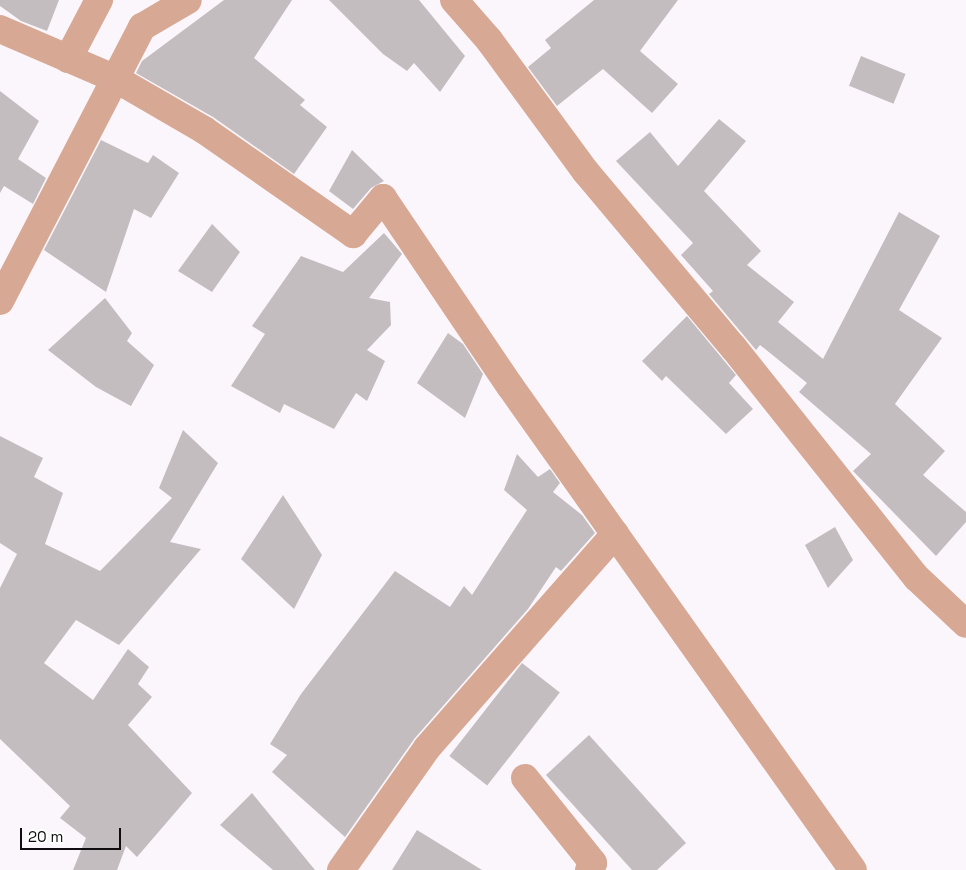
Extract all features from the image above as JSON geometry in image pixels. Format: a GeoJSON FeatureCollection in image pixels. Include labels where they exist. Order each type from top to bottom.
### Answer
{"type":"FeatureCollection","features":[{"type":"Feature","properties":{"kind":"street"},"geometry":{"type":"LineString","coordinates":[[68,59],[99,0]]}},
{"type":"Feature","properties":{"kind":"street"},"geometry":{"type":"LineString","coordinates":[[0,302],[142,27],[188,0]]}},
{"type":"Feature","properties":{"kind":"street"},"geometry":{"type":"LineString","coordinates":[[454,0],[489,40],[586,172],[733,347],[910,570],[966,624]]}},
{"type":"Feature","properties":{"kind":"street"},"geometry":{"type":"LineString","coordinates":[[0,29],[116,79],[204,130],[354,234],[383,198],[615,534],[853,870]]}},
{"type":"Feature","properties":{"kind":"street"},"geometry":{"type":"LineString","coordinates":[[341,870],[427,748],[615,534]]}},
{"type":"Feature","properties":{"kind":"street"},"geometry":{"type":"LineString","coordinates":[[525,778],[593,863],[589,870]]}},
{"type":"Feature","properties":{"kind":"building"},"geometry":{"type":"Polygon","coordinates":[[[0,0],[59,0],[47,31],[21,21],[0,6],[0,0]]]}},
{"type":"Feature","properties":{"kind":"building"},"geometry":{"type":"Polygon","coordinates":[[[224,0],[292,0],[254,58],[305,100],[300,105],[327,127],[294,174],[213,117],[136,73],[142,61],[224,0]]]}},
{"type":"Feature","properties":{"kind":"building"},"geometry":{"type":"Polygon","coordinates":[[[329,0],[419,0],[465,56],[440,92],[414,63],[407,71],[383,54],[329,0]]]}},
{"type":"Feature","properties":{"kind":"building"},"geometry":{"type":"Polygon","coordinates":[[[594,0],[678,0],[640,51],[678,84],[652,113],[603,69],[557,106],[528,67],[551,48],[545,40],[594,0]]]}},
{"type":"Feature","properties":{"kind":"building"},"geometry":{"type":"Polygon","coordinates":[[[861,56],[906,74],[894,104],[849,86],[861,56]]]}},
{"type":"Feature","properties":{"kind":"building"},"geometry":{"type":"Polygon","coordinates":[[[0,91],[39,121],[18,159],[46,178],[33,204],[4,186],[0,193],[0,91]]]}},
{"type":"Feature","properties":{"kind":"building"},"geometry":{"type":"Polygon","coordinates":[[[719,119],[746,141],[704,191],[761,251],[747,265],[794,302],[778,322],[823,359],[899,212],[940,236],[899,310],[942,338],[895,404],[945,451],[923,475],[966,512],[966,522],[936,556],[853,471],[871,454],[799,392],[807,383],[760,345],[756,350],[709,294],[713,291],[681,255],[693,243],[616,161],[650,132],[678,166],[719,119]]]}},
{"type":"Feature","properties":{"kind":"building"},"geometry":{"type":"Polygon","coordinates":[[[101,140],[148,163],[153,155],[179,173],[151,218],[134,209],[106,292],[44,250],[101,140]]]}},
{"type":"Feature","properties":{"kind":"building"},"geometry":{"type":"Polygon","coordinates":[[[352,150],[384,181],[371,188],[353,209],[329,191],[352,150]]]}},
{"type":"Feature","properties":{"kind":"building"},"geometry":{"type":"Polygon","coordinates":[[[212,224],[240,252],[212,292],[178,271],[212,224]]]}},
{"type":"Feature","properties":{"kind":"building"},"geometry":{"type":"Polygon","coordinates":[[[384,233],[402,254],[369,298],[390,302],[391,325],[367,350],[385,361],[367,401],[356,393],[334,429],[284,404],[280,413],[231,386],[265,334],[252,326],[301,256],[343,272],[384,233]]]}},
{"type":"Feature","properties":{"kind":"building"},"geometry":{"type":"Polygon","coordinates":[[[105,298],[132,333],[127,341],[154,365],[131,406],[96,387],[48,350],[105,298]]]}},
{"type":"Feature","properties":{"kind":"building"},"geometry":{"type":"Polygon","coordinates":[[[687,316],[736,375],[729,383],[753,409],[726,434],[666,376],[662,381],[642,361],[687,316]]]}},
{"type":"Feature","properties":{"kind":"building"},"geometry":{"type":"Polygon","coordinates":[[[448,333],[463,344],[483,374],[465,418],[417,383],[448,333]]]}},
{"type":"Feature","properties":{"kind":"building"},"geometry":{"type":"Polygon","coordinates":[[[183,430],[218,463],[170,542],[201,549],[119,645],[76,620],[44,663],[93,700],[128,649],[149,667],[138,684],[152,697],[128,725],[192,793],[137,857],[126,846],[117,870],[73,870],[86,838],[60,818],[70,806],[0,739],[0,588],[17,554],[0,543],[0,436],[43,458],[34,477],[63,493],[45,544],[100,571],[172,498],[159,488],[183,430]]]}},
{"type":"Feature","properties":{"kind":"building"},"geometry":{"type":"Polygon","coordinates":[[[517,454],[538,477],[550,469],[560,483],[553,492],[582,515],[595,533],[561,571],[556,567],[528,609],[415,738],[345,837],[272,772],[287,755],[270,744],[301,694],[395,571],[450,607],[464,586],[472,595],[527,510],[504,490],[517,454]]]}},
{"type":"Feature","properties":{"kind":"building"},"geometry":{"type":"Polygon","coordinates":[[[283,495],[322,555],[294,609],[241,559],[283,495]]]}},
{"type":"Feature","properties":{"kind":"building"},"geometry":{"type":"Polygon","coordinates":[[[835,527],[853,560],[828,588],[805,545],[835,527]]]}},
{"type":"Feature","properties":{"kind":"building"},"geometry":{"type":"Polygon","coordinates":[[[522,663],[560,693],[487,786],[449,756],[522,663]]]}},
{"type":"Feature","properties":{"kind":"building"},"geometry":{"type":"Polygon","coordinates":[[[589,735],[686,843],[657,870],[632,870],[546,775],[589,735]]]}},
{"type":"Feature","properties":{"kind":"building"},"geometry":{"type":"Polygon","coordinates":[[[252,793],[315,870],[273,870],[220,825],[252,793]]]}},
{"type":"Feature","properties":{"kind":"building"},"geometry":{"type":"Polygon","coordinates":[[[417,830],[482,870],[392,870],[417,830]]]}}]}
